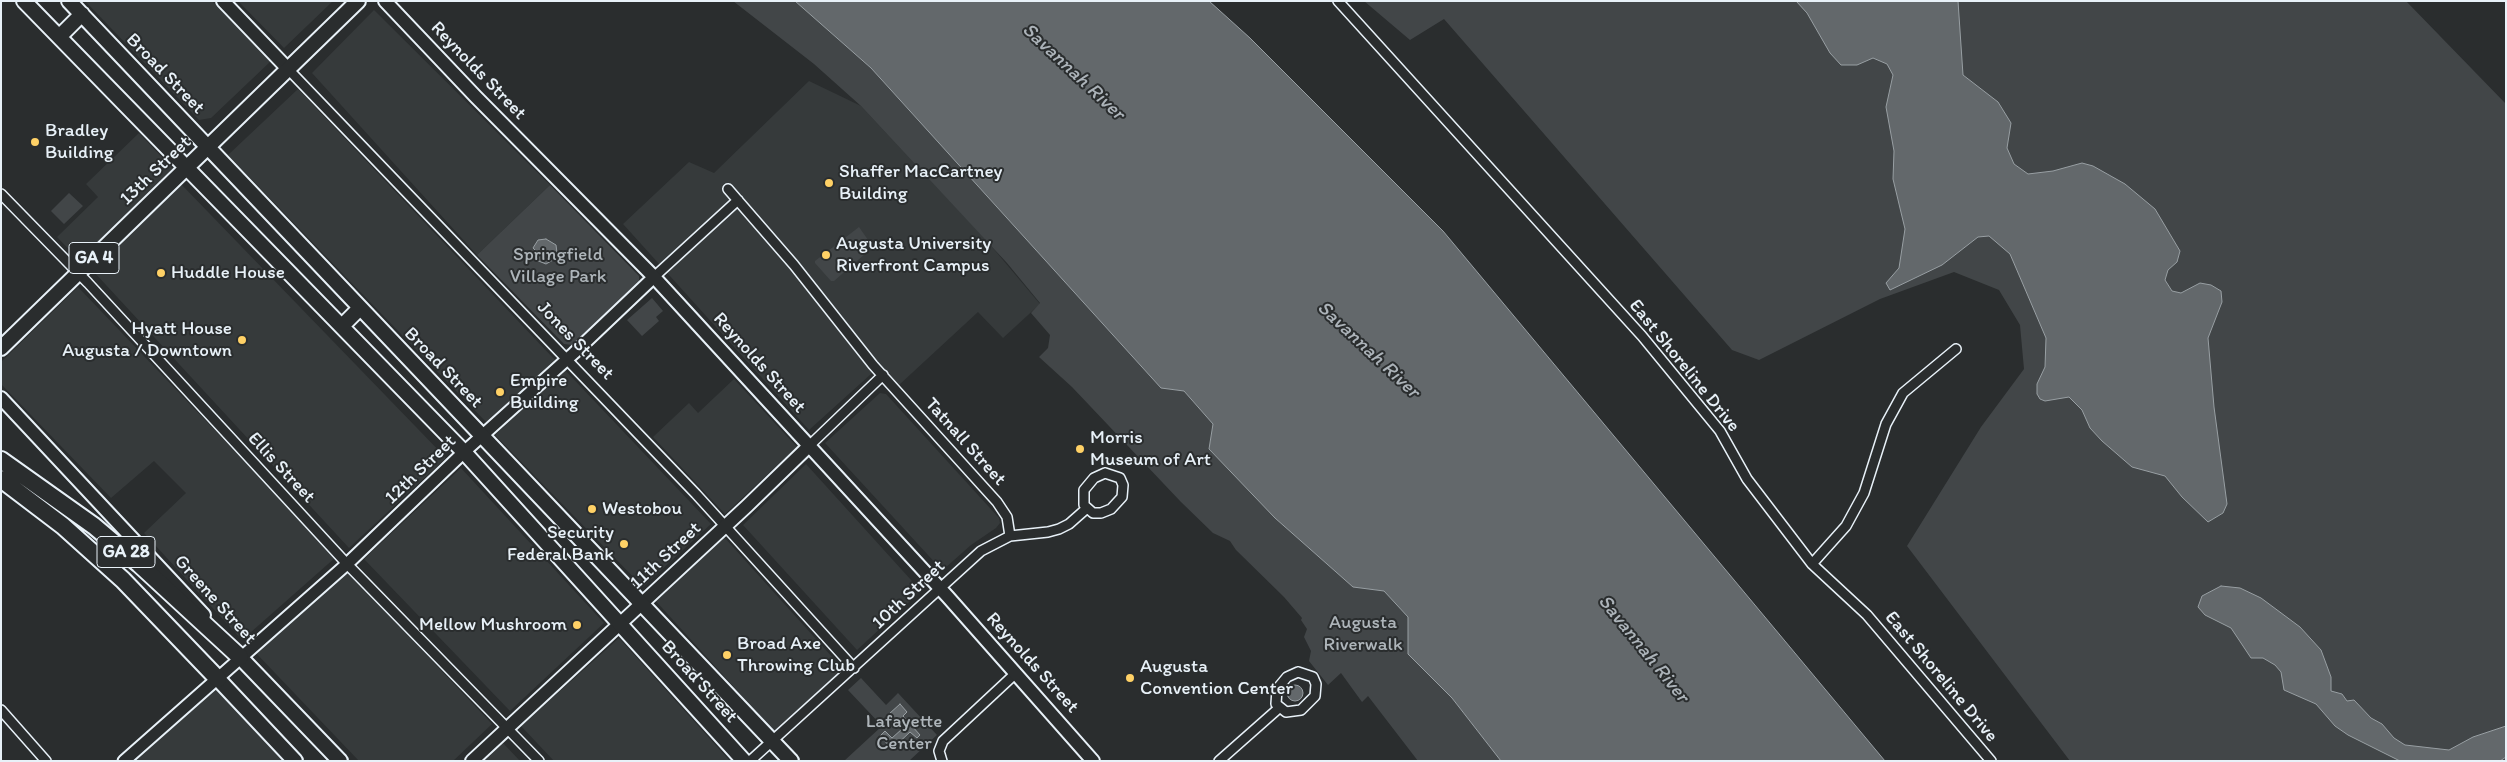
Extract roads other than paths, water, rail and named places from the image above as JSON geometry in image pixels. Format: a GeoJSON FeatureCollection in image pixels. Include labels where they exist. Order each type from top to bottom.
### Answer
{"type":"FeatureCollection","features":[{"type":"Feature","properties":{"kind":"highway","name":"GA 28"},"geometry":{"type":"LineString","coordinates":[[1,460],[94,526],[132,557],[240,657]]}},
{"type":"Feature","properties":{"kind":"highway","name":"GA 28"},"geometry":{"type":"LineString","coordinates":[[1,480],[63,526],[123,580],[218,679]]}},
{"type":"Feature","properties":{"kind":"main road","name":"Broad Street"},"geometry":{"type":"LineString","coordinates":[[24,1],[464,452],[744,761]]}},
{"type":"Feature","properties":{"kind":"main road","name":"Broad Street"},"geometry":{"type":"LineString","coordinates":[[69,1],[791,761]]}},
{"type":"Feature","properties":{"kind":"main road","name":"Jones Street"},"geometry":{"type":"LineString","coordinates":[[223,1],[288,69]]}},
{"type":"Feature","properties":{"kind":"main road","name":"13th Street"},"geometry":{"type":"LineString","coordinates":[[1,348],[358,1]]}},
{"type":"Feature","properties":{"kind":"main road","name":"Reynolds Street"},"geometry":{"type":"LineString","coordinates":[[385,1],[476,97],[654,277],[940,589],[1093,761]]}},
{"type":"Feature","properties":{"kind":"main road"},"geometry":{"type":"LineString","coordinates":[[58,37],[82,14]]}},
{"type":"Feature","properties":{"kind":"main road"},"geometry":{"type":"LineString","coordinates":[[342,326],[360,308]]}},
{"type":"Feature","properties":{"kind":"main road","name":"Greene Street"},"geometry":{"type":"LineString","coordinates":[[1,398],[189,598],[240,657],[340,761]]}},
{"type":"Feature","properties":{"kind":"main road","name":"11th Street"},"geometry":{"type":"LineString","coordinates":[[472,761],[809,446]]}},
{"type":"Feature","properties":{"kind":"main road","name":"GA 28"},"geometry":{"type":"LineString","coordinates":[[218,679],[295,761]]}},
{"type":"Feature","properties":{"kind":"street","name":"East Shoreline Drive"},"geometry":{"type":"LineString","coordinates":[[1338,1],[1642,336],[1720,431],[1747,479],[1812,564],[1868,615],[1990,761]]}},
{"type":"Feature","properties":{"kind":"street","name":"Jones Street"},"geometry":{"type":"LineString","coordinates":[[288,69],[725,526],[854,668]]}},
{"type":"Feature","properties":{"kind":"street","name":"Tatnall Street"},"geometry":{"type":"LineString","coordinates":[[728,188],[883,375],[997,502],[1006,517],[1010,536]]}},
{"type":"Feature","properties":{"kind":"street","name":"Ellis Street"},"geometry":{"type":"LineString","coordinates":[[1,194],[78,273],[347,564],[539,761]]}},
{"type":"Feature","properties":{"kind":"street","name":"12th Street"},"geometry":{"type":"LineString","coordinates":[[124,761],[347,564],[464,452],[567,360],[738,200]]}},
{"type":"Feature","properties":{"kind":"street"},"geometry":{"type":"LineString","coordinates":[[1812,564],[1846,526],[1864,494],[1886,424],[1902,393],[1956,349]]}},
{"type":"Feature","properties":{"kind":"street","name":"11th Street"},"geometry":{"type":"LineString","coordinates":[[809,446],[883,375]]}},
{"type":"Feature","properties":{"kind":"street"},"geometry":{"type":"LineString","coordinates":[[1105,473],[1120,478],[1123,485],[1123,493],[1115,507],[1097,514],[1086,509],[1082,498],[1091,480],[1105,473]]}},
{"type":"Feature","properties":{"kind":"street","name":"10th Street"},"geometry":{"type":"LineString","coordinates":[[750,761],[981,551],[1010,536],[1053,531],[1069,524],[1086,509]]}},
{"type":"Feature","properties":{"kind":"street"},"geometry":{"type":"LineString","coordinates":[[1298,672],[1313,677],[1316,684],[1316,692],[1308,706],[1290,713],[1278,708],[1275,697],[1284,680],[1298,672]]}},
{"type":"Feature","properties":{"kind":"street"},"geometry":{"type":"LineString","coordinates":[[942,761],[939,751],[948,736],[1016,673]]}},
{"type":"Feature","properties":{"kind":"street"},"geometry":{"type":"LineString","coordinates":[[1219,761],[1278,708]]}},
{"type":"Feature","properties":{"kind":"street"},"geometry":{"type":"LineString","coordinates":[[1,710],[46,761]]}},
{"type":"Feature","properties":{"kind":"water","name":"Savannah River"},"geometry":{"type":"Polygon","coordinates":[[[795,1],[1209,1],[1250,38],[1443,231],[1885,761],[1501,761],[1452,698],[1408,654],[1408,617],[1384,591],[1353,587],[1275,518],[1209,449],[1213,424],[1184,391],[1161,388],[871,68],[795,1]]]}},
{"type":"Feature","properties":{"kind":"water"},"geometry":{"type":"Polygon","coordinates":[[[1796,1],[1958,1],[1963,75],[1998,102],[2011,123],[2007,148],[2014,164],[2028,174],[2053,171],[2082,163],[2093,166],[2125,184],[2155,209],[2180,251],[2177,262],[2168,270],[2165,280],[2172,291],[2181,293],[2200,283],[2211,285],[2221,291],[2222,302],[2208,338],[2214,407],[2227,504],[2223,513],[2208,522],[2182,497],[2165,476],[2132,467],[2090,428],[2082,410],[2069,397],[2045,401],[2040,399],[2037,394],[2037,384],[2045,367],[2046,338],[2010,254],[1989,236],[1978,237],[1942,265],[1890,290],[1886,283],[1899,268],[1905,229],[1893,179],[1894,151],[1886,107],[1893,75],[1887,64],[1873,58],[1857,65],[1841,65],[1830,53],[1807,13],[1796,1]]]}},
{"type":"Feature","properties":{"kind":"water"},"geometry":{"type":"Polygon","coordinates":[[[546,239],[556,245],[557,253],[553,260],[546,264],[536,260],[537,252],[533,248],[538,240],[546,239]]]}},
{"type":"Feature","properties":{"kind":"water"},"geometry":{"type":"Polygon","coordinates":[[[2221,586],[2240,588],[2261,598],[2300,627],[2321,650],[2331,677],[2331,691],[2342,694],[2347,701],[2354,700],[2371,718],[2382,724],[2394,738],[2405,745],[2449,750],[2473,737],[2506,726],[2506,757],[2500,761],[2400,761],[2348,735],[2335,726],[2316,704],[2284,690],[2281,672],[2275,665],[2263,658],[2251,658],[2231,628],[2205,615],[2198,607],[2202,596],[2221,586]]]}},
{"type":"Feature","properties":{"kind":"water"},"geometry":{"type":"Polygon","coordinates":[[[1295,685],[1303,693],[1295,701],[1287,693],[1295,685]]]}},
{"type":"Feature","properties":{"kind":"water"},"geometry":{"type":"Polygon","coordinates":[[[900,704],[907,712],[903,716],[920,735],[917,738],[910,732],[892,749],[880,736],[885,731],[892,738],[902,729],[889,714],[900,704]]]}},
{"type":"Feature","properties":{"kind":"place","name":"Bradley Building"},"geometry":{"type":"Point","coordinates":[35,142]}},
{"type":"Feature","properties":{"kind":"place","name":"Shaffer MacCartney Building"},"geometry":{"type":"Point","coordinates":[829,183]}},
{"type":"Feature","properties":{"kind":"place","name":"Augusta University Riverfront Campus"},"geometry":{"type":"Point","coordinates":[826,255]}},
{"type":"Feature","properties":{"kind":"place","name":"Huddle House"},"geometry":{"type":"Point","coordinates":[161,273]}},
{"type":"Feature","properties":{"kind":"place","name":"Hyatt House Augusta / Downtown"},"geometry":{"type":"Point","coordinates":[242,340]}},
{"type":"Feature","properties":{"kind":"place","name":"Empire Building"},"geometry":{"type":"Point","coordinates":[500,392]}},
{"type":"Feature","properties":{"kind":"place","name":"Morris Museum of Art"},"geometry":{"type":"Point","coordinates":[1080,449]}},
{"type":"Feature","properties":{"kind":"place","name":"Westobou"},"geometry":{"type":"Point","coordinates":[592,509]}},
{"type":"Feature","properties":{"kind":"place","name":"Security Federal Bank"},"geometry":{"type":"Point","coordinates":[624,544]}},
{"type":"Feature","properties":{"kind":"place","name":"Mellow Mushroom"},"geometry":{"type":"Point","coordinates":[577,625]}},
{"type":"Feature","properties":{"kind":"place","name":"Broad Axe Throwing Club"},"geometry":{"type":"Point","coordinates":[727,655]}},
{"type":"Feature","properties":{"kind":"place","name":"Augusta Convention Center"},"geometry":{"type":"Point","coordinates":[1130,678]}},
{"type":"Feature","properties":{"kind":"park label","name":"Springfield Village Park"},"geometry":{"type":"Point","coordinates":[558,266]}},
{"type":"Feature","properties":{"kind":"park label","name":"Augusta Riverwalk"},"geometry":{"type":"Point","coordinates":[1363,634]}},
{"type":"Feature","properties":{"kind":"park label","name":"Lafayette Center"},"geometry":{"type":"Point","coordinates":[904,733]}}]}
